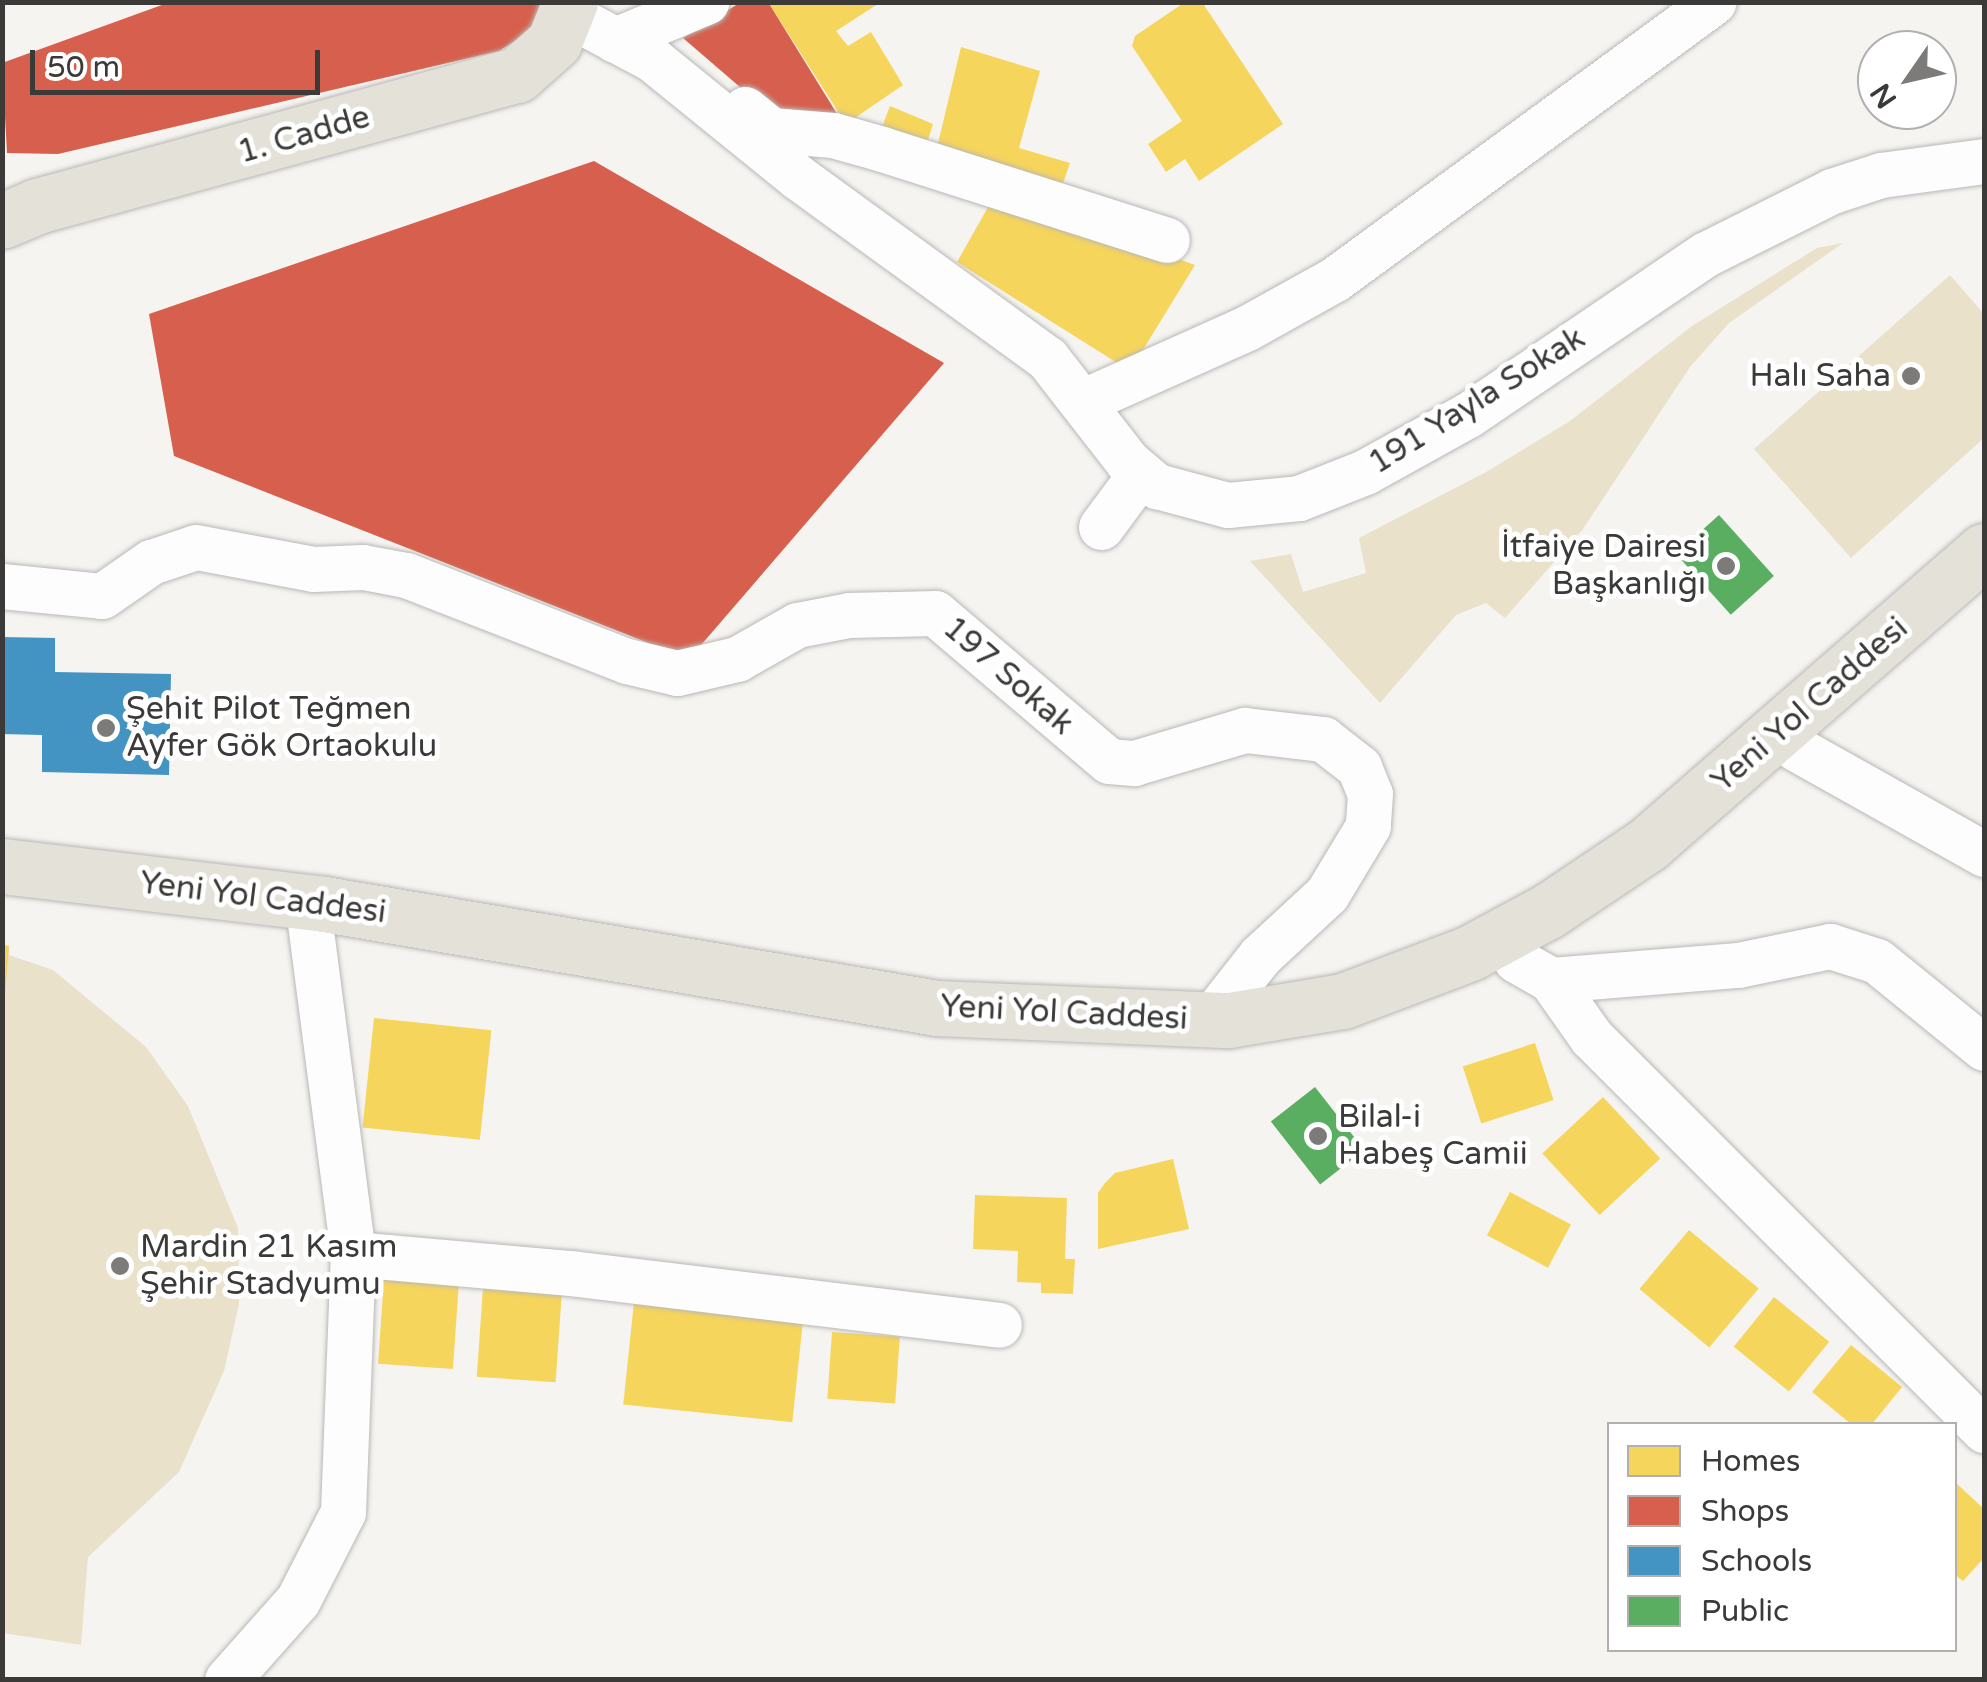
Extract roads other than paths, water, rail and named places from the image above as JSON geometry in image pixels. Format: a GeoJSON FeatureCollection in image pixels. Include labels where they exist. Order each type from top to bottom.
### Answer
{"type":"FeatureCollection","features":[{"type":"Feature","properties":{"kind":"main road","name":"1. Cadde"},"geometry":{"type":"LineString","coordinates":[[2,221],[37,206],[517,75],[554,42],[600,22]]}},
{"type":"Feature","properties":{"kind":"main road","name":"Yeni Yol Caddesi"},"geometry":{"type":"LineString","coordinates":[[2,866],[324,904],[938,1008],[1138,1012],[1208,1022],[1343,1001],[1470,952],[1548,911],[1648,844],[1984,551]]}},
{"type":"Feature","properties":{"kind":"main road","name":"Yeni Yol Caddesi"},"geometry":{"type":"LineString","coordinates":[[2,882],[310,923],[808,1010],[1022,1039],[1200,1038],[1296,1028],[1381,1012],[1534,970],[1669,860],[1984,579]]}},
{"type":"Feature","properties":{"kind":"street"},"geometry":{"type":"LineString","coordinates":[[600,22],[706,2]]}},
{"type":"Feature","properties":{"kind":"street"},"geometry":{"type":"LineString","coordinates":[[1086,400],[1247,328],[1335,279],[1713,2]]}},
{"type":"Feature","properties":{"kind":"street"},"geometry":{"type":"LineString","coordinates":[[600,22],[771,130],[833,136],[882,149],[1167,240]]}},
{"type":"Feature","properties":{"kind":"street","name":"191 Yayla Sokak"},"geometry":{"type":"LineString","coordinates":[[600,22],[799,178],[1036,348],[1086,400],[1142,473],[1180,498],[1228,506],[1299,498],[1336,486],[1468,415],[1706,254],[1791,209],[1881,175],[1984,161]]}},
{"type":"Feature","properties":{"kind":"street"},"geometry":{"type":"LineString","coordinates":[[1102,527],[1142,473]]}},
{"type":"Feature","properties":{"kind":"street","name":"197 Sokak"},"geometry":{"type":"LineString","coordinates":[[2,586],[102,596],[151,562],[196,548],[313,569],[363,566],[406,575],[627,661],[677,674],[738,659],[797,625],[849,614],[935,614],[1108,761],[1134,763],[1245,730],[1323,739],[1359,767],[1370,794],[1368,826],[1326,894],[1260,956],[1208,1022]]}},
{"type":"Feature","properties":{"kind":"street"},"geometry":{"type":"LineString","coordinates":[[1794,748],[1984,854]]}},
{"type":"Feature","properties":{"kind":"street"},"geometry":{"type":"LineString","coordinates":[[227,1680],[298,1600],[342,1512],[353,1254],[310,923]]}},
{"type":"Feature","properties":{"kind":"street"},"geometry":{"type":"LineString","coordinates":[[1534,970],[1738,966],[1830,946],[1877,960],[1984,1048]]}},
{"type":"Feature","properties":{"kind":"street"},"geometry":{"type":"LineString","coordinates":[[1534,970],[1591,1037],[1984,1430]]}},
{"type":"Feature","properties":{"kind":"street"},"geometry":{"type":"LineString","coordinates":[[353,1254],[571,1273],[1000,1326]]}},
{"type":"Feature","properties":{"kind":"place","name":"Halı Saha"},"geometry":{"type":"Point","coordinates":[1911,376]}},
{"type":"Feature","properties":{"kind":"place","name":"İtfaiye Dairesi Başkanlığı"},"geometry":{"type":"Point","coordinates":[1726,566]}},
{"type":"Feature","properties":{"kind":"place","name":"Şehit Pilot Teğmen Ayfer Gök Ortaokulu"},"geometry":{"type":"Point","coordinates":[106,728]}},
{"type":"Feature","properties":{"kind":"place","name":"Bilal-i Habeş Camii"},"geometry":{"type":"Point","coordinates":[1318,1136]}},
{"type":"Feature","properties":{"kind":"place","name":"Mardin 21 Kasım Şehir Stadyumu"},"geometry":{"type":"Point","coordinates":[120,1266]}}]}
